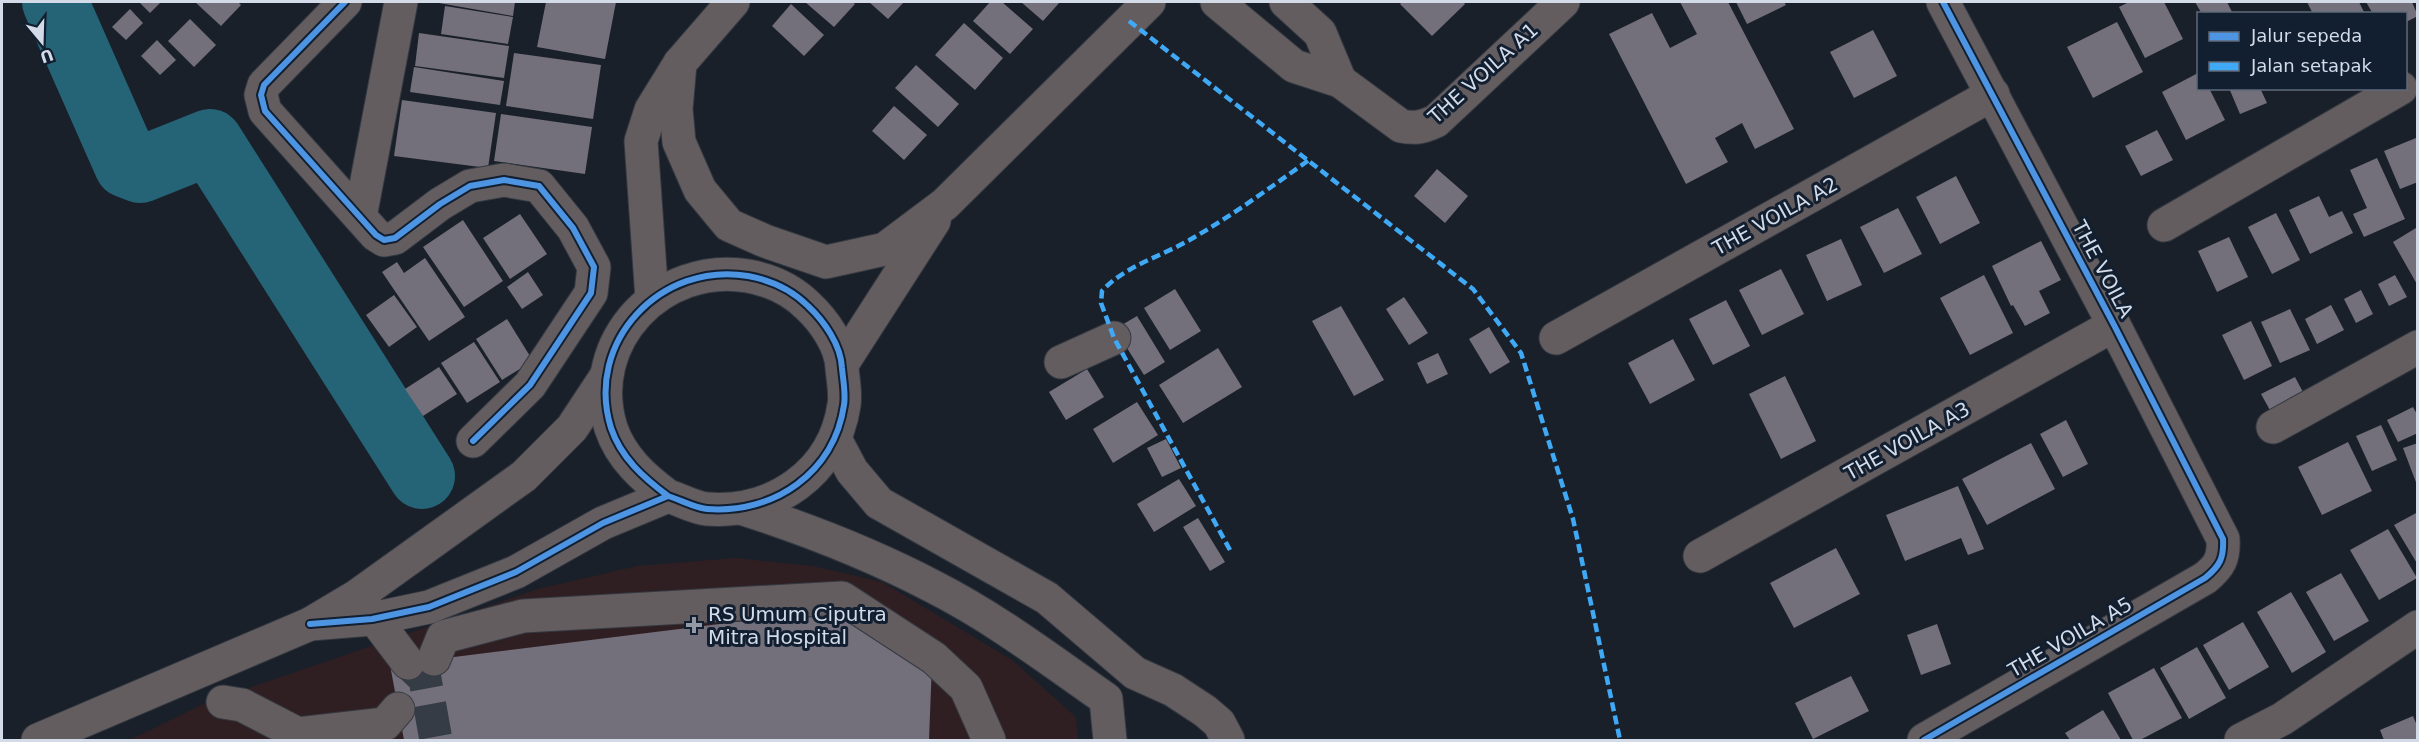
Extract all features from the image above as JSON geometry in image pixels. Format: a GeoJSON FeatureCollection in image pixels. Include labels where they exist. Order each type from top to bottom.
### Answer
{"type":"FeatureCollection","features":[{"type":"Feature","properties":{"kind":"street"},"geometry":{"type":"LineString","coordinates":[[345,2],[264,85],[261,95],[265,111],[360,218],[384,240],[395,238],[470,186],[504,180],[538,186],[573,228],[594,267],[591,293],[530,385],[473,441]]}},
{"type":"Feature","properties":{"kind":"street"},"geometry":{"type":"LineString","coordinates":[[360,218],[401,2]]}},
{"type":"Feature","properties":{"kind":"street"},"geometry":{"type":"LineString","coordinates":[[652,299],[641,141],[651,110],[680,63],[733,2]]}},
{"type":"Feature","properties":{"kind":"street"},"geometry":{"type":"LineString","coordinates":[[680,63],[676,109],[679,142],[700,190],[729,225],[826,262],[885,249],[945,204],[1149,2]]}},
{"type":"Feature","properties":{"kind":"street"},"geometry":{"type":"LineString","coordinates":[[1217,2],[1294,66],[1340,81]]}},
{"type":"Feature","properties":{"kind":"street"},"geometry":{"type":"LineString","coordinates":[[1287,2],[1320,33],[1340,81]]}},
{"type":"Feature","properties":{"kind":"street","name":"THE VOILA A1"},"geometry":{"type":"LineString","coordinates":[[1340,81],[1401,126],[1423,127],[1436,121],[1563,2]]}},
{"type":"Feature","properties":{"kind":"street","name":"THE VOILA"},"geometry":{"type":"LineString","coordinates":[[1943,2],[2114,325],[2223,539],[2224,555]]}},
{"type":"Feature","properties":{"kind":"street"},"geometry":{"type":"LineString","coordinates":[[2164,225],[2398,90]]}},
{"type":"Feature","properties":{"kind":"street","name":"THE VOILA A2"},"geometry":{"type":"LineString","coordinates":[[1556,338],[1993,94]]}},
{"type":"Feature","properties":{"kind":"street"},"geometry":{"type":"LineString","coordinates":[[842,364],[945,204]]}},
{"type":"Feature","properties":{"kind":"street"},"geometry":{"type":"LineString","coordinates":[[365,607],[524,476],[572,428],[605,378],[611,357],[627,325],[652,299],[687,279],[726,272],[765,279],[800,298],[818,316],[832,337],[842,364],[845,403],[835,439],[812,473],[781,497],[744,509]]}},
{"type":"Feature","properties":{"kind":"street","name":"THE VOILA A3"},"geometry":{"type":"LineString","coordinates":[[1700,556],[2114,325]]}},
{"type":"Feature","properties":{"kind":"street"},"geometry":{"type":"LineString","coordinates":[[1061,362],[1114,338]]}},
{"type":"Feature","properties":{"kind":"street"},"geometry":{"type":"LineString","coordinates":[[2273,428],[2418,347]]}},
{"type":"Feature","properties":{"kind":"street"},"geometry":{"type":"LineString","coordinates":[[605,378],[611,427],[624,455],[644,478],[668,496],[705,509],[744,509],[815,532],[934,587],[1023,641],[1106,699],[1110,741]]}},
{"type":"Feature","properties":{"kind":"street"},"geometry":{"type":"LineString","coordinates":[[835,439],[852,471],[879,503],[1047,597],[1136,673],[1173,690],[1205,711],[1219,723],[1228,741]]}},
{"type":"Feature","properties":{"kind":"street"},"geometry":{"type":"LineString","coordinates":[[38,741],[310,624],[365,607],[429,607],[516,572],[603,523],[668,496]]}},
{"type":"Feature","properties":{"kind":"street","name":"THE VOILA A5"},"geometry":{"type":"LineString","coordinates":[[1924,741],[2205,578],[2218,567],[2224,555]]}},
{"type":"Feature","properties":{"kind":"street"},"geometry":{"type":"LineString","coordinates":[[365,607],[421,661],[443,638],[523,616],[842,598],[934,658],[966,688],[989,741]]}},
{"type":"Feature","properties":{"kind":"street"},"geometry":{"type":"LineString","coordinates":[[2241,741],[2282,719],[2418,627]]}},
{"type":"Feature","properties":{"kind":"street"},"geometry":{"type":"LineString","coordinates":[[206,668],[233,722],[257,738]]}},
{"type":"Feature","properties":{"kind":"street"},"geometry":{"type":"LineString","coordinates":[[223,702],[242,705],[298,734],[312,735],[391,724]]}},
{"type":"Feature","properties":{"kind":"shaded area","name":"RS Umum Ciputra Mitra Hospital"},"geometry":{"type":"Polygon","coordinates":[[[735,558],[813,566],[882,582],[1012,660],[1076,717],[1078,740],[130,740],[205,703],[538,589],[637,566],[735,558]]]}},
{"type":"Feature","properties":{"kind":"building"},"geometry":{"type":"Polygon","coordinates":[[[139,2],[161,2],[150,13],[139,2]]]}},
{"type":"Feature","properties":{"kind":"building"},"geometry":{"type":"Polygon","coordinates":[[[195,2],[238,2],[241,5],[221,26],[195,2]]]}},
{"type":"Feature","properties":{"kind":"building"},"geometry":{"type":"Polygon","coordinates":[[[433,2],[515,2],[513,16],[433,2]]]}},
{"type":"Feature","properties":{"kind":"building"},"geometry":{"type":"Polygon","coordinates":[[[546,2],[616,2],[605,59],[537,47],[546,2]]]}},
{"type":"Feature","properties":{"kind":"building"},"geometry":{"type":"Polygon","coordinates":[[[805,2],[852,2],[855,4],[834,27],[805,2]]]}},
{"type":"Feature","properties":{"kind":"building"},"geometry":{"type":"Polygon","coordinates":[[[869,2],[904,2],[888,19],[869,2]]]}},
{"type":"Feature","properties":{"kind":"building"},"geometry":{"type":"Polygon","coordinates":[[[990,2],[1002,2],[1033,29],[1010,54],[973,21],[990,2]]]}},
{"type":"Feature","properties":{"kind":"building"},"geometry":{"type":"Polygon","coordinates":[[[1021,2],[1060,2],[1043,21],[1021,2]]]}},
{"type":"Feature","properties":{"kind":"building"},"geometry":{"type":"Polygon","coordinates":[[[1402,2],[1463,2],[1465,4],[1432,36],[1400,4],[1402,2]]]}},
{"type":"Feature","properties":{"kind":"building"},"geometry":{"type":"Polygon","coordinates":[[[1680,2],[1728,2],[1794,129],[1755,149],[1742,123],[1715,138],[1728,162],[1686,184],[1609,34],[1652,13],[1670,48],[1697,34],[1680,2]]]}},
{"type":"Feature","properties":{"kind":"building"},"geometry":{"type":"Polygon","coordinates":[[[1736,2],[1784,2],[1786,5],[1747,24],[1736,2]]]}},
{"type":"Feature","properties":{"kind":"building"},"geometry":{"type":"Polygon","coordinates":[[[2129,2],[2164,2],[2183,39],[2145,58],[2119,7],[2129,2]]]}},
{"type":"Feature","properties":{"kind":"building"},"geometry":{"type":"Polygon","coordinates":[[[2195,2],[2227,2],[2232,12],[2201,12],[2195,2]]]}},
{"type":"Feature","properties":{"kind":"building"},"geometry":{"type":"Polygon","coordinates":[[[2307,2],[2359,2],[2364,12],[2312,12],[2307,2]]]}},
{"type":"Feature","properties":{"kind":"building"},"geometry":{"type":"Polygon","coordinates":[[[2366,2],[2412,2],[2418,16],[2407,22],[2407,12],[2372,12],[2366,2]]]}},
{"type":"Feature","properties":{"kind":"building"},"geometry":{"type":"Polygon","coordinates":[[[791,4],[824,35],[804,56],[772,26],[791,4]]]}},
{"type":"Feature","properties":{"kind":"building"},"geometry":{"type":"Polygon","coordinates":[[[445,6],[513,17],[508,44],[441,34],[445,6]]]}},
{"type":"Feature","properties":{"kind":"building"},"geometry":{"type":"Polygon","coordinates":[[[130,9],[143,23],[126,40],[112,27],[130,9]]]}},
{"type":"Feature","properties":{"kind":"building"},"geometry":{"type":"Polygon","coordinates":[[[190,19],[216,45],[194,67],[168,41],[190,19]]]}},
{"type":"Feature","properties":{"kind":"building"},"geometry":{"type":"Polygon","coordinates":[[[2117,22],[2143,72],[2093,98],[2067,47],[2117,22]]]}},
{"type":"Feature","properties":{"kind":"building"},"geometry":{"type":"Polygon","coordinates":[[[964,23],[1003,58],[975,90],[935,55],[964,23]]]}},
{"type":"Feature","properties":{"kind":"building"},"geometry":{"type":"Polygon","coordinates":[[[1873,30],[1897,76],[1854,98],[1830,52],[1873,30]]]}},
{"type":"Feature","properties":{"kind":"building"},"geometry":{"type":"Polygon","coordinates":[[[419,33],[509,46],[504,78],[415,66],[419,33]]]}},
{"type":"Feature","properties":{"kind":"building"},"geometry":{"type":"Polygon","coordinates":[[[157,40],[176,60],[160,75],[141,56],[157,40]]]}},
{"type":"Feature","properties":{"kind":"building"},"geometry":{"type":"Polygon","coordinates":[[[514,53],[601,65],[593,119],[506,106],[514,53]]]}},
{"type":"Feature","properties":{"kind":"building"},"geometry":{"type":"Polygon","coordinates":[[[916,65],[959,104],[938,127],[895,88],[916,65]]]}},
{"type":"Feature","properties":{"kind":"building"},"geometry":{"type":"Polygon","coordinates":[[[414,67],[504,81],[500,105],[410,92],[414,67]]]}},
{"type":"Feature","properties":{"kind":"building"},"geometry":{"type":"Polygon","coordinates":[[[2197,74],[2197,90],[2210,90],[2225,120],[2186,140],[2162,92],[2197,74]]]}},
{"type":"Feature","properties":{"kind":"building"},"geometry":{"type":"Polygon","coordinates":[[[2230,90],[2261,90],[2267,103],[2240,114],[2230,90]]]}},
{"type":"Feature","properties":{"kind":"building"},"geometry":{"type":"Polygon","coordinates":[[[402,100],[496,113],[488,168],[394,156],[402,100]]]}},
{"type":"Feature","properties":{"kind":"building"},"geometry":{"type":"Polygon","coordinates":[[[894,106],[927,135],[904,160],[872,131],[894,106]]]}},
{"type":"Feature","properties":{"kind":"building"},"geometry":{"type":"Polygon","coordinates":[[[501,114],[592,127],[585,174],[494,161],[501,114]]]}},
{"type":"Feature","properties":{"kind":"building"},"geometry":{"type":"Polygon","coordinates":[[[2157,130],[2173,160],[2141,176],[2125,146],[2157,130]]]}},
{"type":"Feature","properties":{"kind":"building"},"geometry":{"type":"Polygon","coordinates":[[[2416,138],[2418,182],[2400,189],[2384,151],[2416,138]]]}},
{"type":"Feature","properties":{"kind":"building"},"geometry":{"type":"Polygon","coordinates":[[[2377,158],[2405,219],[2364,237],[2353,214],[2367,208],[2350,170],[2377,158]]]}},
{"type":"Feature","properties":{"kind":"building"},"geometry":{"type":"Polygon","coordinates":[[[1437,169],[1468,196],[1445,223],[1414,196],[1437,169]]]}},
{"type":"Feature","properties":{"kind":"building"},"geometry":{"type":"Polygon","coordinates":[[[1956,176],[1980,223],[1940,244],[1916,197],[1956,176]]]}},
{"type":"Feature","properties":{"kind":"building"},"geometry":{"type":"Polygon","coordinates":[[[2319,196],[2329,217],[2342,211],[2353,233],[2310,254],[2289,210],[2319,196]]]}},
{"type":"Feature","properties":{"kind":"building"},"geometry":{"type":"Polygon","coordinates":[[[1898,208],[1922,254],[1884,273],[1860,227],[1898,208]]]}},
{"type":"Feature","properties":{"kind":"building"},"geometry":{"type":"Polygon","coordinates":[[[2276,213],[2300,260],[2272,274],[2248,227],[2276,213]]]}},
{"type":"Feature","properties":{"kind":"building"},"geometry":{"type":"Polygon","coordinates":[[[520,214],[547,254],[510,279],[483,238],[520,214]]]}},
{"type":"Feature","properties":{"kind":"building"},"geometry":{"type":"Polygon","coordinates":[[[463,220],[503,281],[464,307],[423,247],[463,220]]]}},
{"type":"Feature","properties":{"kind":"building"},"geometry":{"type":"Polygon","coordinates":[[[2416,228],[2418,231],[2418,286],[2393,242],[2416,228]]]}},
{"type":"Feature","properties":{"kind":"building"},"geometry":{"type":"Polygon","coordinates":[[[2229,237],[2248,277],[2217,292],[2198,251],[2229,237]]]}},
{"type":"Feature","properties":{"kind":"building"},"geometry":{"type":"Polygon","coordinates":[[[1841,239],[1862,285],[1827,301],[1806,255],[1841,239]]]}},
{"type":"Feature","properties":{"kind":"building"},"geometry":{"type":"Polygon","coordinates":[[[2041,241],[2061,280],[2039,291],[2050,313],[2025,326],[2013,305],[2011,306],[1992,266],[2041,241]]]}},
{"type":"Feature","properties":{"kind":"building"},"geometry":{"type":"Polygon","coordinates":[[[425,258],[465,317],[429,341],[382,272],[397,262],[404,273],[425,258]]]}},
{"type":"Feature","properties":{"kind":"building"},"geometry":{"type":"Polygon","coordinates":[[[1781,269],[1804,314],[1762,335],[1739,290],[1781,269]]]}},
{"type":"Feature","properties":{"kind":"building"},"geometry":{"type":"Polygon","coordinates":[[[528,272],[543,295],[522,309],[507,287],[528,272]]]}},
{"type":"Feature","properties":{"kind":"building"},"geometry":{"type":"Polygon","coordinates":[[[1984,275],[2013,333],[1970,355],[1940,298],[1984,275]]]}},
{"type":"Feature","properties":{"kind":"building"},"geometry":{"type":"Polygon","coordinates":[[[2395,275],[2407,297],[2389,306],[2378,284],[2395,275]]]}},
{"type":"Feature","properties":{"kind":"building"},"geometry":{"type":"Polygon","coordinates":[[[1175,289],[1201,331],[1170,350],[1144,308],[1175,289]]]}},
{"type":"Feature","properties":{"kind":"building"},"geometry":{"type":"Polygon","coordinates":[[[2361,290],[2373,314],[2356,323],[2344,299],[2361,290]]]}},
{"type":"Feature","properties":{"kind":"building"},"geometry":{"type":"Polygon","coordinates":[[[394,295],[417,327],[389,347],[366,315],[394,295]]]}},
{"type":"Feature","properties":{"kind":"building"},"geometry":{"type":"Polygon","coordinates":[[[1404,297],[1428,333],[1409,345],[1386,309],[1404,297]]]}},
{"type":"Feature","properties":{"kind":"building"},"geometry":{"type":"Polygon","coordinates":[[[1726,300],[1750,346],[1713,365],[1689,319],[1726,300]]]}},
{"type":"Feature","properties":{"kind":"building"},"geometry":{"type":"Polygon","coordinates":[[[2331,305],[2344,330],[2317,344],[2305,319],[2331,305]]]}},
{"type":"Feature","properties":{"kind":"building"},"geometry":{"type":"Polygon","coordinates":[[[1341,306],[1384,380],[1354,396],[1312,321],[1341,306]]]}},
{"type":"Feature","properties":{"kind":"building"},"geometry":{"type":"Polygon","coordinates":[[[2290,309],[2310,350],[2280,363],[2261,322],[2290,309]]]}},
{"type":"Feature","properties":{"kind":"building"},"geometry":{"type":"Polygon","coordinates":[[[1137,316],[1165,362],[1144,375],[1115,329],[1137,316]]]}},
{"type":"Feature","properties":{"kind":"building"},"geometry":{"type":"Polygon","coordinates":[[[507,319],[533,361],[502,380],[476,339],[507,319]]]}},
{"type":"Feature","properties":{"kind":"building"},"geometry":{"type":"Polygon","coordinates":[[[2251,321],[2272,366],[2244,380],[2222,335],[2251,321]]]}},
{"type":"Feature","properties":{"kind":"building"},"geometry":{"type":"Polygon","coordinates":[[[1489,327],[1510,362],[1490,374],[1469,339],[1489,327]]]}},
{"type":"Feature","properties":{"kind":"building"},"geometry":{"type":"Polygon","coordinates":[[[1673,339],[1695,380],[1650,404],[1628,363],[1673,339]]]}},
{"type":"Feature","properties":{"kind":"building"},"geometry":{"type":"Polygon","coordinates":[[[474,342],[500,382],[467,403],[441,363],[474,342]]]}},
{"type":"Feature","properties":{"kind":"building"},"geometry":{"type":"Polygon","coordinates":[[[1218,348],[1242,387],[1183,423],[1159,385],[1218,348]]]}},
{"type":"Feature","properties":{"kind":"building"},"geometry":{"type":"Polygon","coordinates":[[[1438,353],[1448,374],[1427,384],[1417,363],[1438,353]]]}},
{"type":"Feature","properties":{"kind":"building"},"geometry":{"type":"Polygon","coordinates":[[[439,367],[457,394],[423,416],[405,389],[439,367]]]}},
{"type":"Feature","properties":{"kind":"building"},"geometry":{"type":"Polygon","coordinates":[[[1087,369],[1104,397],[1066,420],[1049,392],[1087,369]]]}},
{"type":"Feature","properties":{"kind":"building"},"geometry":{"type":"Polygon","coordinates":[[[1785,376],[1816,441],[1781,459],[1749,394],[1785,376]]]}},
{"type":"Feature","properties":{"kind":"building"},"geometry":{"type":"Polygon","coordinates":[[[2295,377],[2304,394],[2271,412],[2261,394],[2295,377]]]}},
{"type":"Feature","properties":{"kind":"building"},"geometry":{"type":"Polygon","coordinates":[[[1137,402],[1158,435],[1113,463],[1093,429],[1137,402]]]}},
{"type":"Feature","properties":{"kind":"building"},"geometry":{"type":"Polygon","coordinates":[[[2413,407],[2418,416],[2418,433],[2398,442],[2387,420],[2413,407]]]}},
{"type":"Feature","properties":{"kind":"building"},"geometry":{"type":"Polygon","coordinates":[[[2066,420],[2088,464],[2063,477],[2040,434],[2066,420]]]}},
{"type":"Feature","properties":{"kind":"building"},"geometry":{"type":"Polygon","coordinates":[[[2381,425],[2397,460],[2372,471],[2356,436],[2381,425]]]}},
{"type":"Feature","properties":{"kind":"building"},"geometry":{"type":"Polygon","coordinates":[[[1166,439],[1181,468],[1162,477],[1147,448],[1166,439]]]}},
{"type":"Feature","properties":{"kind":"building"},"geometry":{"type":"Polygon","coordinates":[[[2348,442],[2372,491],[2322,515],[2298,467],[2348,442]]]}},
{"type":"Feature","properties":{"kind":"building"},"geometry":{"type":"Polygon","coordinates":[[[2031,443],[2055,489],[1987,525],[1962,479],[2031,443]]]}},
{"type":"Feature","properties":{"kind":"building"},"geometry":{"type":"Polygon","coordinates":[[[2418,443],[2418,485],[2417,485],[2403,448],[2418,443]]]}},
{"type":"Feature","properties":{"kind":"building"},"geometry":{"type":"Polygon","coordinates":[[[1179,479],[1196,506],[1154,532],[1137,504],[1179,479]]]}},
{"type":"Feature","properties":{"kind":"building"},"geometry":{"type":"Polygon","coordinates":[[[1958,486],[1984,549],[1968,555],[1961,538],[1905,561],[1886,515],[1958,486]]]}},
{"type":"Feature","properties":{"kind":"building"},"geometry":{"type":"Polygon","coordinates":[[[2418,512],[2418,565],[2394,525],[2418,512]]]}},
{"type":"Feature","properties":{"kind":"building"},"geometry":{"type":"Polygon","coordinates":[[[1198,518],[1225,562],[1210,571],[1183,527],[1198,518]]]}},
{"type":"Feature","properties":{"kind":"building"},"geometry":{"type":"Polygon","coordinates":[[[2388,529],[2417,578],[2379,600],[2350,550],[2388,529]]]}},
{"type":"Feature","properties":{"kind":"building"},"geometry":{"type":"Polygon","coordinates":[[[1836,548],[1860,594],[1794,628],[1770,583],[1836,548]]]}},
{"type":"Feature","properties":{"kind":"building"},"geometry":{"type":"Polygon","coordinates":[[[2341,573],[2369,621],[2334,641],[2306,592],[2341,573]]]}},
{"type":"Feature","properties":{"kind":"building"},"geometry":{"type":"Polygon","coordinates":[[[2291,592],[2326,652],[2292,673],[2257,612],[2291,592]]]}},
{"type":"Feature","properties":{"kind":"building"},"geometry":{"type":"Polygon","coordinates":[[[840,609],[932,663],[929,740],[404,740],[390,665],[840,609]]]}},
{"type":"Feature","properties":{"kind":"building"},"geometry":{"type":"Polygon","coordinates":[[[2243,622],[2269,667],[2229,690],[2203,645],[2243,622]]]}},
{"type":"Feature","properties":{"kind":"building"},"geometry":{"type":"Polygon","coordinates":[[[1937,624],[1951,664],[1921,675],[1907,635],[1937,624]]]}},
{"type":"Feature","properties":{"kind":"building"},"geometry":{"type":"Polygon","coordinates":[[[2197,647],[2226,698],[2189,719],[2160,668],[2197,647]]]}},
{"type":"Feature","properties":{"kind":"building"},"geometry":{"type":"Polygon","coordinates":[[[2154,668],[2182,718],[2140,740],[2133,740],[2108,693],[2154,668]]]}},
{"type":"Feature","properties":{"kind":"building"},"geometry":{"type":"Polygon","coordinates":[[[1851,676],[1869,711],[1813,739],[1795,703],[1851,676]]]}},
{"type":"Feature","properties":{"kind":"building"},"geometry":{"type":"Polygon","coordinates":[[[2103,710],[2121,740],[2070,740],[2065,733],[2103,710]]]}},
{"type":"Feature","properties":{"kind":"building"},"geometry":{"type":"Polygon","coordinates":[[[2413,716],[2418,728],[2418,740],[2384,740],[2380,730],[2413,716]]]}},
{"type":"Feature","properties":{"kind":"waterway"},"geometry":{"type":"LineString","coordinates":[[55,2],[127,165],[140,170],[210,142],[422,476]]}},
{"type":"Feature","properties":{"kind":"tunnel"},"geometry":{"type":"LineString","coordinates":[[408,663],[425,679],[436,740]]}},
{"type":"Feature","properties":{"kind":"marked path"},"geometry":{"type":"LineString","coordinates":[[1129,21],[1473,289],[1521,353],[1573,519],[1620,740]]}},
{"type":"Feature","properties":{"kind":"marked path"},"geometry":{"type":"LineString","coordinates":[[1230,550],[1114,338],[1101,303],[1102,291],[1122,274],[1223,220],[1309,160]]}},
{"type":"Feature","properties":{"kind":"cycle path"},"geometry":{"type":"LineString","coordinates":[[345,2],[264,85],[261,95],[265,111],[376,235],[384,240],[395,238],[440,204],[470,186],[504,180],[539,186],[573,228],[594,267],[591,293],[530,385],[473,441]]}},
{"type":"Feature","properties":{"kind":"cycle path"},"geometry":{"type":"LineString","coordinates":[[1924,740],[2205,578],[2220,561],[2223,546],[2223,539],[2114,325],[1943,2]]}},
{"type":"Feature","properties":{"kind":"cycle path"},"geometry":{"type":"LineString","coordinates":[[310,624],[372,619],[429,607],[516,572],[603,523],[668,496],[702,508],[732,509],[777,496],[797,484],[814,469],[828,451],[838,429],[845,392],[841,359],[831,334],[814,312],[788,291],[772,283],[748,276],[716,275],[687,281],[660,295],[637,314],[620,338],[609,365],[606,396],[611,428],[627,458],[650,482],[668,496]]}},
{"type":"Feature","properties":{"kind":"place","name":"RS Umum Ciputra Mitra Hospital"},"geometry":{"type":"Point","coordinates":[694,625]}}]}
